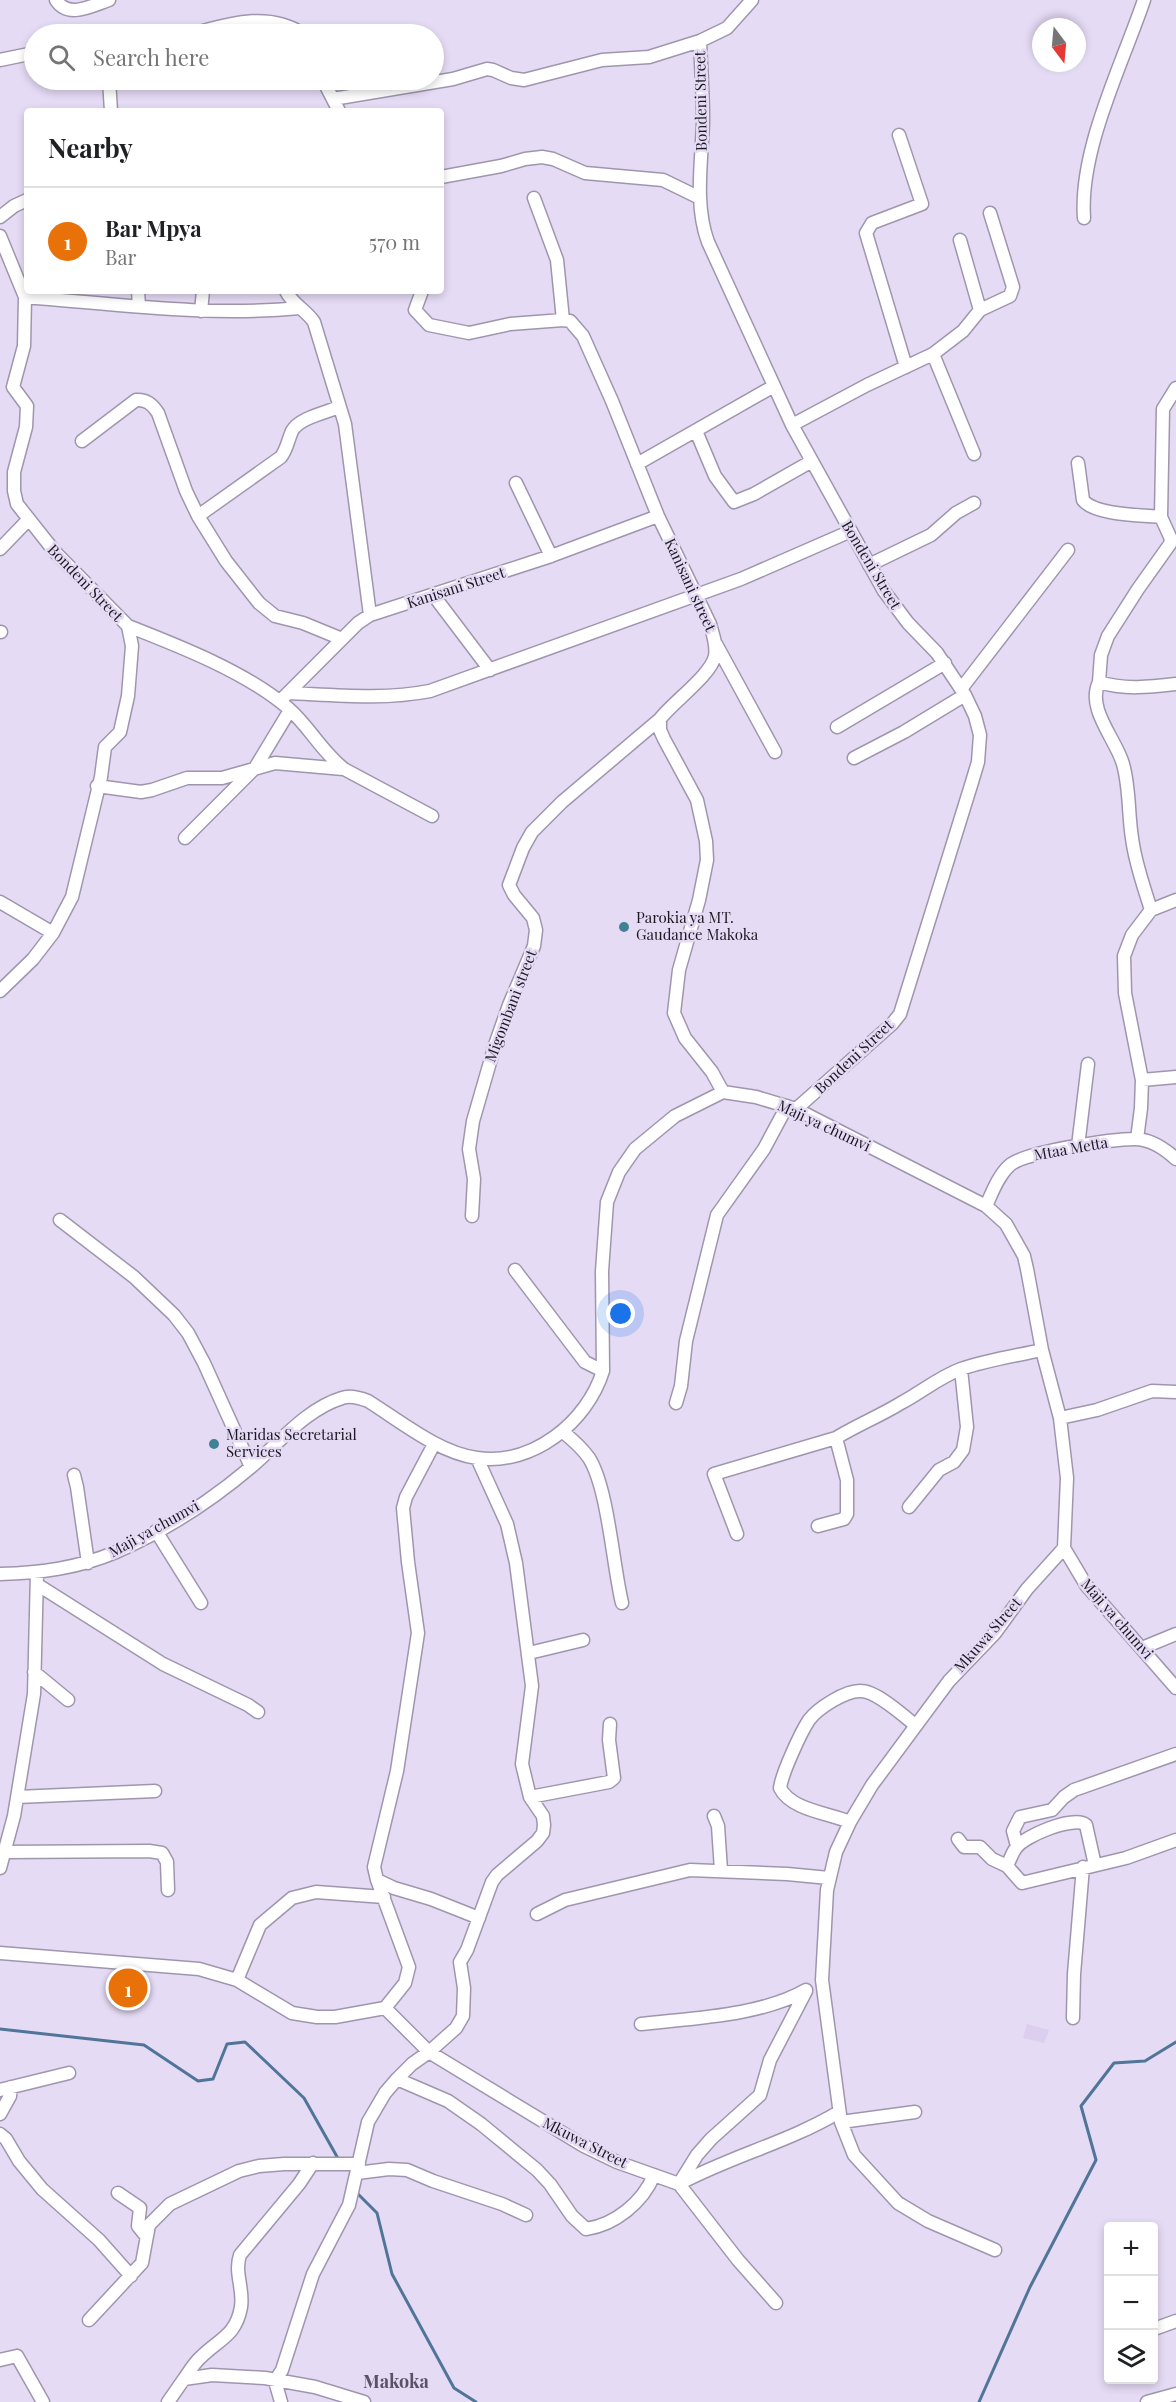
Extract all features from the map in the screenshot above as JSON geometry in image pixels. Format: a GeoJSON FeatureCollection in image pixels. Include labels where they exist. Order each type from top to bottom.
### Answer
{"type":"FeatureCollection","features":[{"type":"Feature","properties":{"kind":"street"},"geometry":{"type":"LineString","coordinates":[[56,0],[60,6],[69,11],[109,0]]}},
{"type":"Feature","properties":{"kind":"street"},"geometry":{"type":"LineString","coordinates":[[444,81],[487,69],[524,80],[602,60],[649,57],[700,41],[727,28],[752,0]]}},
{"type":"Feature","properties":{"kind":"street"},"geometry":{"type":"LineString","coordinates":[[1084,218],[1083,186],[1090,160],[1108,97],[1144,0]]}},
{"type":"Feature","properties":{"kind":"street"},"geometry":{"type":"LineString","coordinates":[[228,24],[255,20],[281,24]]}},
{"type":"Feature","properties":{"kind":"street","name":"Bondeni Street"},"geometry":{"type":"LineString","coordinates":[[700,41],[703,113],[700,198],[702,220],[708,242],[792,425],[850,531],[884,591],[908,623],[945,663],[975,716],[980,735],[978,762],[900,1014],[892,1024],[791,1108]]}},
{"type":"Feature","properties":{"kind":"street"},"geometry":{"type":"LineString","coordinates":[[0,60],[24,55]]}},
{"type":"Feature","properties":{"kind":"street"},"geometry":{"type":"LineString","coordinates":[[110,90],[111,108]]}},
{"type":"Feature","properties":{"kind":"street"},"geometry":{"type":"LineString","coordinates":[[328,90],[338,108]]}},
{"type":"Feature","properties":{"kind":"street"},"geometry":{"type":"LineString","coordinates":[[333,99],[390,90]]}},
{"type":"Feature","properties":{"kind":"street"},"geometry":{"type":"LineString","coordinates":[[899,135],[922,204],[872,223],[866,233],[906,367]]}},
{"type":"Feature","properties":{"kind":"street"},"geometry":{"type":"LineString","coordinates":[[444,176],[542,157],[553,159],[585,173],[663,180],[700,198]]}},
{"type":"Feature","properties":{"kind":"street"},"geometry":{"type":"LineString","coordinates":[[421,294],[415,310],[426,323],[469,333],[510,324],[563,320],[557,260],[534,198]]}},
{"type":"Feature","properties":{"kind":"street"},"geometry":{"type":"LineString","coordinates":[[0,218],[14,206],[24,201]]}},
{"type":"Feature","properties":{"kind":"street"},"geometry":{"type":"LineString","coordinates":[[792,425],[933,354],[963,331],[980,310],[1010,296],[1013,292],[1004,251],[990,213]]}},
{"type":"Feature","properties":{"kind":"street"},"geometry":{"type":"LineString","coordinates":[[0,236],[25,297],[24,346],[13,387],[0,382]]}},
{"type":"Feature","properties":{"kind":"street"},"geometry":{"type":"LineString","coordinates":[[960,240],[980,310]]}},
{"type":"Feature","properties":{"kind":"street"},"geometry":{"type":"LineString","coordinates":[[138,294],[139,306]]}},
{"type":"Feature","properties":{"kind":"street"},"geometry":{"type":"LineString","coordinates":[[201,311],[203,294]]}},
{"type":"Feature","properties":{"kind":"street"},"geometry":{"type":"LineString","coordinates":[[288,294],[314,322],[345,424],[370,615]]}},
{"type":"Feature","properties":{"kind":"street"},"geometry":{"type":"LineString","coordinates":[[25,297],[201,311],[263,312],[300,308]]}},
{"type":"Feature","properties":{"kind":"street","name":"Kanisani street"},"geometry":{"type":"LineString","coordinates":[[563,320],[570,321],[583,336],[658,516],[710,624],[716,643],[715,658],[707,671],[660,719]]}},
{"type":"Feature","properties":{"kind":"street"},"geometry":{"type":"LineString","coordinates":[[933,354],[974,454]]}},
{"type":"Feature","properties":{"kind":"street"},"geometry":{"type":"LineString","coordinates":[[637,464],[774,386]]}},
{"type":"Feature","properties":{"kind":"street","name":"Bondeni Street"},"geometry":{"type":"LineString","coordinates":[[0,991],[27,966],[53,933],[72,897],[105,747],[120,732],[128,696],[132,646],[128,627],[92,592],[28,520],[15,497],[14,472],[26,427],[27,406],[13,387]]}},
{"type":"Feature","properties":{"kind":"street"},"geometry":{"type":"LineString","coordinates":[[1151,910],[1131,838],[1130,802],[1123,763],[1099,711],[1096,695],[1101,655],[1108,636],[1170,544],[1171,539],[1161,517],[1163,409],[1176,388]]}},
{"type":"Feature","properties":{"kind":"street"},"geometry":{"type":"LineString","coordinates":[[82,441],[135,400],[147,401],[158,412],[186,491],[198,516],[226,561],[268,612],[342,639]]}},
{"type":"Feature","properties":{"kind":"street"},"geometry":{"type":"LineString","coordinates":[[198,516],[281,457],[294,428],[339,407]]}},
{"type":"Feature","properties":{"kind":"street"},"geometry":{"type":"LineString","coordinates":[[696,431],[715,476],[734,502],[754,494],[812,461]]}},
{"type":"Feature","properties":{"kind":"street"},"geometry":{"type":"LineString","coordinates":[[1078,463],[1083,500],[1086,504],[1100,510],[1161,517]]}},
{"type":"Feature","properties":{"kind":"street"},"geometry":{"type":"LineString","coordinates":[[516,483],[551,556]]}},
{"type":"Feature","properties":{"kind":"street"},"geometry":{"type":"LineString","coordinates":[[870,565],[931,535],[956,513],[975,503]]}},
{"type":"Feature","properties":{"kind":"street","name":"Kanisani Street"},"geometry":{"type":"LineString","coordinates":[[284,697],[358,623],[370,615],[435,596],[658,516]]}},
{"type":"Feature","properties":{"kind":"street"},"geometry":{"type":"LineString","coordinates":[[0,549],[28,520]]}},
{"type":"Feature","properties":{"kind":"street"},"geometry":{"type":"LineString","coordinates":[[128,627],[218,664],[284,697],[409,695],[430,691],[741,579],[850,531]]}},
{"type":"Feature","properties":{"kind":"street"},"geometry":{"type":"LineString","coordinates":[[854,758],[896,737],[963,692],[1068,550]]}},
{"type":"Feature","properties":{"kind":"street"},"geometry":{"type":"LineString","coordinates":[[435,596],[490,670]]}},
{"type":"Feature","properties":{"kind":"street"},"geometry":{"type":"LineString","coordinates":[[716,643],[775,752]]}},
{"type":"Feature","properties":{"kind":"street"},"geometry":{"type":"LineString","coordinates":[[837,727],[945,663]]}},
{"type":"Feature","properties":{"kind":"street"},"geometry":{"type":"LineString","coordinates":[[1099,682],[1110,686],[1176,684]]}},
{"type":"Feature","properties":{"kind":"street"},"geometry":{"type":"LineString","coordinates":[[284,697],[290,710],[319,746],[344,769],[432,816]]}},
{"type":"Feature","properties":{"kind":"street"},"geometry":{"type":"LineString","coordinates":[[186,838],[255,768],[290,710]]}},
{"type":"Feature","properties":{"kind":"street"},"geometry":{"type":"LineString","coordinates":[[660,719],[660,730],[664,739],[697,800],[706,841],[707,860],[699,900],[679,970],[674,1013],[685,1038],[712,1072],[723,1092]]}},
{"type":"Feature","properties":{"kind":"street","name":"Migombani street"},"geometry":{"type":"LineString","coordinates":[[472,1216],[474,1179],[470,1149],[473,1121],[495,1045],[534,946],[537,930],[533,918],[514,895],[509,885],[518,861],[532,832],[562,802],[660,719]]}},
{"type":"Feature","properties":{"kind":"street"},"geometry":{"type":"LineString","coordinates":[[98,786],[141,792],[187,778],[222,778],[275,763],[344,769]]}},
{"type":"Feature","properties":{"kind":"street"},"geometry":{"type":"LineString","coordinates":[[1137,1139],[1142,1080],[1125,993],[1124,956],[1132,935],[1151,910],[1176,900]]}},
{"type":"Feature","properties":{"kind":"street"},"geometry":{"type":"LineString","coordinates":[[0,902],[53,933]]}},
{"type":"Feature","properties":{"kind":"street"},"geometry":{"type":"LineString","coordinates":[[1078,1146],[1088,1064]]}},
{"type":"Feature","properties":{"kind":"street"},"geometry":{"type":"LineString","coordinates":[[1142,1080],[1176,1077]]}},
{"type":"Feature","properties":{"kind":"street","name":"Maji ya chumvi"},"geometry":{"type":"LineString","coordinates":[[0,1574],[37,1579],[118,1551],[198,1506],[251,1467],[283,1437],[320,1408],[343,1397],[357,1397],[368,1401],[434,1444],[477,1458],[511,1456],[539,1447],[563,1432],[580,1414],[600,1382],[603,1371],[602,1271],[607,1202],[619,1172],[635,1149],[675,1116],[723,1092],[791,1108],[986,1206],[1006,1224],[1024,1256],[1037,1313],[1042,1350],[1060,1418],[1067,1478],[1064,1548],[1086,1585],[1176,1688]]}},
{"type":"Feature","properties":{"kind":"street"},"geometry":{"type":"LineString","coordinates":[[676,1403],[681,1386],[686,1341],[717,1215],[791,1108]]}},
{"type":"Feature","properties":{"kind":"street","name":"Mtaa Metta"},"geometry":{"type":"LineString","coordinates":[[986,1206],[998,1180],[1010,1164],[1027,1157],[1078,1146],[1137,1139],[1159,1146],[1176,1159]]}},
{"type":"Feature","properties":{"kind":"street"},"geometry":{"type":"LineString","coordinates":[[60,1220],[134,1277],[181,1324],[204,1363],[251,1467]]}},
{"type":"Feature","properties":{"kind":"street"},"geometry":{"type":"LineString","coordinates":[[515,1270],[585,1362],[603,1371]]}},
{"type":"Feature","properties":{"kind":"street"},"geometry":{"type":"LineString","coordinates":[[737,1534],[714,1474],[836,1438],[902,1403],[933,1382],[961,1369],[1042,1350]]}},
{"type":"Feature","properties":{"kind":"street"},"geometry":{"type":"LineString","coordinates":[[909,1507],[939,1470],[954,1462],[963,1450],[967,1427],[961,1369]]}},
{"type":"Feature","properties":{"kind":"street"},"geometry":{"type":"LineString","coordinates":[[1060,1418],[1096,1410],[1152,1391],[1176,1392]]}},
{"type":"Feature","properties":{"kind":"street"},"geometry":{"type":"LineString","coordinates":[[563,1432],[580,1446],[590,1459],[596,1473],[622,1603]]}},
{"type":"Feature","properties":{"kind":"street"},"geometry":{"type":"LineString","coordinates":[[818,1526],[844,1519],[847,1514],[847,1480],[836,1438]]}},
{"type":"Feature","properties":{"kind":"street"},"geometry":{"type":"LineString","coordinates":[[0,1953],[199,1969],[237,1980],[292,2013],[317,2017],[374,2012],[385,2008],[405,1983],[409,1967],[374,1867],[394,1787],[418,1633],[403,1508],[434,1444]]}},
{"type":"Feature","properties":{"kind":"street"},"geometry":{"type":"LineString","coordinates":[[281,2402],[275,2381],[282,2370],[313,2274],[345,2212],[368,2122],[385,2093],[397,2079],[456,2028],[464,2016],[464,1988],[460,1962],[467,1950],[486,1896],[497,1875],[526,1852],[543,1833],[543,1816],[530,1797],[522,1764],[531,1697],[529,1653],[521,1592],[507,1524],[477,1458]]}},
{"type":"Feature","properties":{"kind":"street"},"geometry":{"type":"LineString","coordinates":[[74,1475],[78,1487],[88,1563]]}},
{"type":"Feature","properties":{"kind":"street"},"geometry":{"type":"LineString","coordinates":[[156,1531],[201,1603]]}},
{"type":"Feature","properties":{"kind":"street","name":"Mkuwa Street"},"geometry":{"type":"LineString","coordinates":[[995,2250],[928,2221],[898,2203],[854,2155],[840,2117],[822,1980],[829,1878],[836,1852],[850,1822],[872,1785],[949,1681],[994,1633],[1027,1589],[1064,1548]]}},
{"type":"Feature","properties":{"kind":"street"},"geometry":{"type":"LineString","coordinates":[[0,1868],[17,1797],[34,1694],[37,1579]]}},
{"type":"Feature","properties":{"kind":"street"},"geometry":{"type":"LineString","coordinates":[[37,1579],[164,1664],[258,1712]]}},
{"type":"Feature","properties":{"kind":"street"},"geometry":{"type":"LineString","coordinates":[[1142,1648],[1176,1634]]}},
{"type":"Feature","properties":{"kind":"street"},"geometry":{"type":"LineString","coordinates":[[529,1653],[583,1640]]}},
{"type":"Feature","properties":{"kind":"street"},"geometry":{"type":"LineString","coordinates":[[34,1672],[68,1700]]}},
{"type":"Feature","properties":{"kind":"street"},"geometry":{"type":"LineString","coordinates":[[850,1822],[798,1805],[785,1798],[780,1788],[810,1719],[825,1705],[860,1690],[868,1692],[889,1705],[915,1725]]}},
{"type":"Feature","properties":{"kind":"street"},"geometry":{"type":"LineString","coordinates":[[530,1797],[609,1782],[614,1778],[609,1740],[610,1724]]}},
{"type":"Feature","properties":{"kind":"street"},"geometry":{"type":"LineString","coordinates":[[1017,1846],[1013,1830],[1020,1817],[1052,1810],[1074,1790],[1176,1754]]}},
{"type":"Feature","properties":{"kind":"street"},"geometry":{"type":"LineString","coordinates":[[17,1797],[155,1791]]}},
{"type":"Feature","properties":{"kind":"street"},"geometry":{"type":"LineString","coordinates":[[714,1816],[718,1826],[721,1870]]}},
{"type":"Feature","properties":{"kind":"street"},"geometry":{"type":"LineString","coordinates":[[1007,1866],[1017,1846],[1055,1825],[1082,1822],[1086,1825],[1089,1866],[1074,1974],[1073,2018]]}},
{"type":"Feature","properties":{"kind":"street"},"geometry":{"type":"LineString","coordinates":[[958,1839],[964,1847],[980,1847],[992,1859],[1007,1866],[1022,1883],[1126,1858],[1176,1840]]}},
{"type":"Feature","properties":{"kind":"street"},"geometry":{"type":"LineString","coordinates":[[5,1852],[138,1851],[162,1853],[167,1862],[168,1890]]}},
{"type":"Feature","properties":{"kind":"street"},"geometry":{"type":"LineString","coordinates":[[537,1914],[565,1900],[592,1892],[690,1870],[829,1878]]}},
{"type":"Feature","properties":{"kind":"street"},"geometry":{"type":"LineString","coordinates":[[377,1880],[479,1918]]}},
{"type":"Feature","properties":{"kind":"street"},"geometry":{"type":"LineString","coordinates":[[237,1980],[260,1925],[292,1898],[316,1892],[384,1897]]}},
{"type":"Feature","properties":{"kind":"street"},"geometry":{"type":"LineString","coordinates":[[641,2024],[753,2009],[779,2003],[806,1991],[822,1980]]}},
{"type":"Feature","properties":{"kind":"street"},"geometry":{"type":"LineString","coordinates":[[679,2184],[697,2155],[711,2139],[760,2095],[772,2053],[806,1991]]}},
{"type":"Feature","properties":{"kind":"street","name":"Mkuwa Street"},"geometry":{"type":"LineString","coordinates":[[385,2008],[429,2052],[584,2146],[679,2184]]}},
{"type":"Feature","properties":{"kind":"street"},"geometry":{"type":"LineString","coordinates":[[0,2114],[10,2096],[5,2089],[69,2073]]}},
{"type":"Feature","properties":{"kind":"street"},"geometry":{"type":"LineString","coordinates":[[397,2079],[447,2101],[481,2124],[537,2170],[550,2184],[576,2221],[586,2229],[605,2223],[637,2202],[644,2195],[654,2175]]}},
{"type":"Feature","properties":{"kind":"street"},"geometry":{"type":"LineString","coordinates":[[679,2184],[707,2169],[840,2117],[915,2112]]}},
{"type":"Feature","properties":{"kind":"street"},"geometry":{"type":"LineString","coordinates":[[0,2134],[42,2189],[99,2241],[132,2276]]}},
{"type":"Feature","properties":{"kind":"street"},"geometry":{"type":"LineString","coordinates":[[168,2402],[200,2357],[223,2341],[230,2333],[241,2306],[238,2263],[240,2255],[299,2184],[313,2163]]}},
{"type":"Feature","properties":{"kind":"street"},"geometry":{"type":"LineString","coordinates":[[89,2320],[142,2263],[149,2225],[170,2204],[239,2171],[259,2166],[313,2163],[358,2168],[407,2169],[433,2181],[502,2204],[526,2215]]}},
{"type":"Feature","properties":{"kind":"street"},"geometry":{"type":"LineString","coordinates":[[679,2184],[738,2260],[776,2303]]}},
{"type":"Feature","properties":{"kind":"street"},"geometry":{"type":"LineString","coordinates":[[118,2193],[140,2208],[138,2226],[146,2236]]}},
{"type":"Feature","properties":{"kind":"street"},"geometry":{"type":"LineString","coordinates":[[1158,2328],[1176,2321]]}},
{"type":"Feature","properties":{"kind":"street"},"geometry":{"type":"LineString","coordinates":[[0,2356],[17,2356]]}},
{"type":"Feature","properties":{"kind":"street"},"geometry":{"type":"LineString","coordinates":[[0,2361],[17,2356]]}},
{"type":"Feature","properties":{"kind":"street"},"geometry":{"type":"LineString","coordinates":[[17,2356],[43,2402]]}},
{"type":"Feature","properties":{"kind":"street"},"geometry":{"type":"LineString","coordinates":[[184,2379],[212,2375],[265,2378],[315,2387],[364,2402]]}},
{"type":"Feature","properties":{"kind":"street"},"geometry":{"type":"LineString","coordinates":[[1147,2402],[1176,2394]]}},
{"type":"Feature","properties":{"kind":"shaded area"},"geometry":{"type":"Polygon","coordinates":[[[1027,2024],[1049,2030],[1044,2043],[1023,2038],[1027,2024]]]}},
{"type":"Feature","properties":{"kind":"waterway"},"geometry":{"type":"LineString","coordinates":[[0,2029],[144,2045],[198,2081],[213,2079],[227,2044],[245,2042],[304,2098],[340,2162]]}},
{"type":"Feature","properties":{"kind":"waterway"},"geometry":{"type":"LineString","coordinates":[[979,2402],[1030,2287],[1096,2160],[1081,2106],[1114,2063],[1145,2061],[1176,2042]]}},
{"type":"Feature","properties":{"kind":"waterway"},"geometry":{"type":"LineString","coordinates":[[358,2194],[377,2213],[392,2274],[454,2388],[476,2402]]}},
{"type":"Feature","properties":{"kind":"place","name":"Parokia ya MT. Gaudance Makoka"},"geometry":{"type":"Point","coordinates":[624,927]}},
{"type":"Feature","properties":{"kind":"place","name":"Maridas Secretarial Services"},"geometry":{"type":"Point","coordinates":[214,1444]}},
{"type":"Feature","properties":{"kind":"place","name":"Bar Mpya"},"geometry":{"type":"Point","coordinates":[128,1988]}},
{"type":"Feature","properties":{"kind":"district","name":"Makoka"},"geometry":{"type":"Point","coordinates":[396,2382]}}]}
